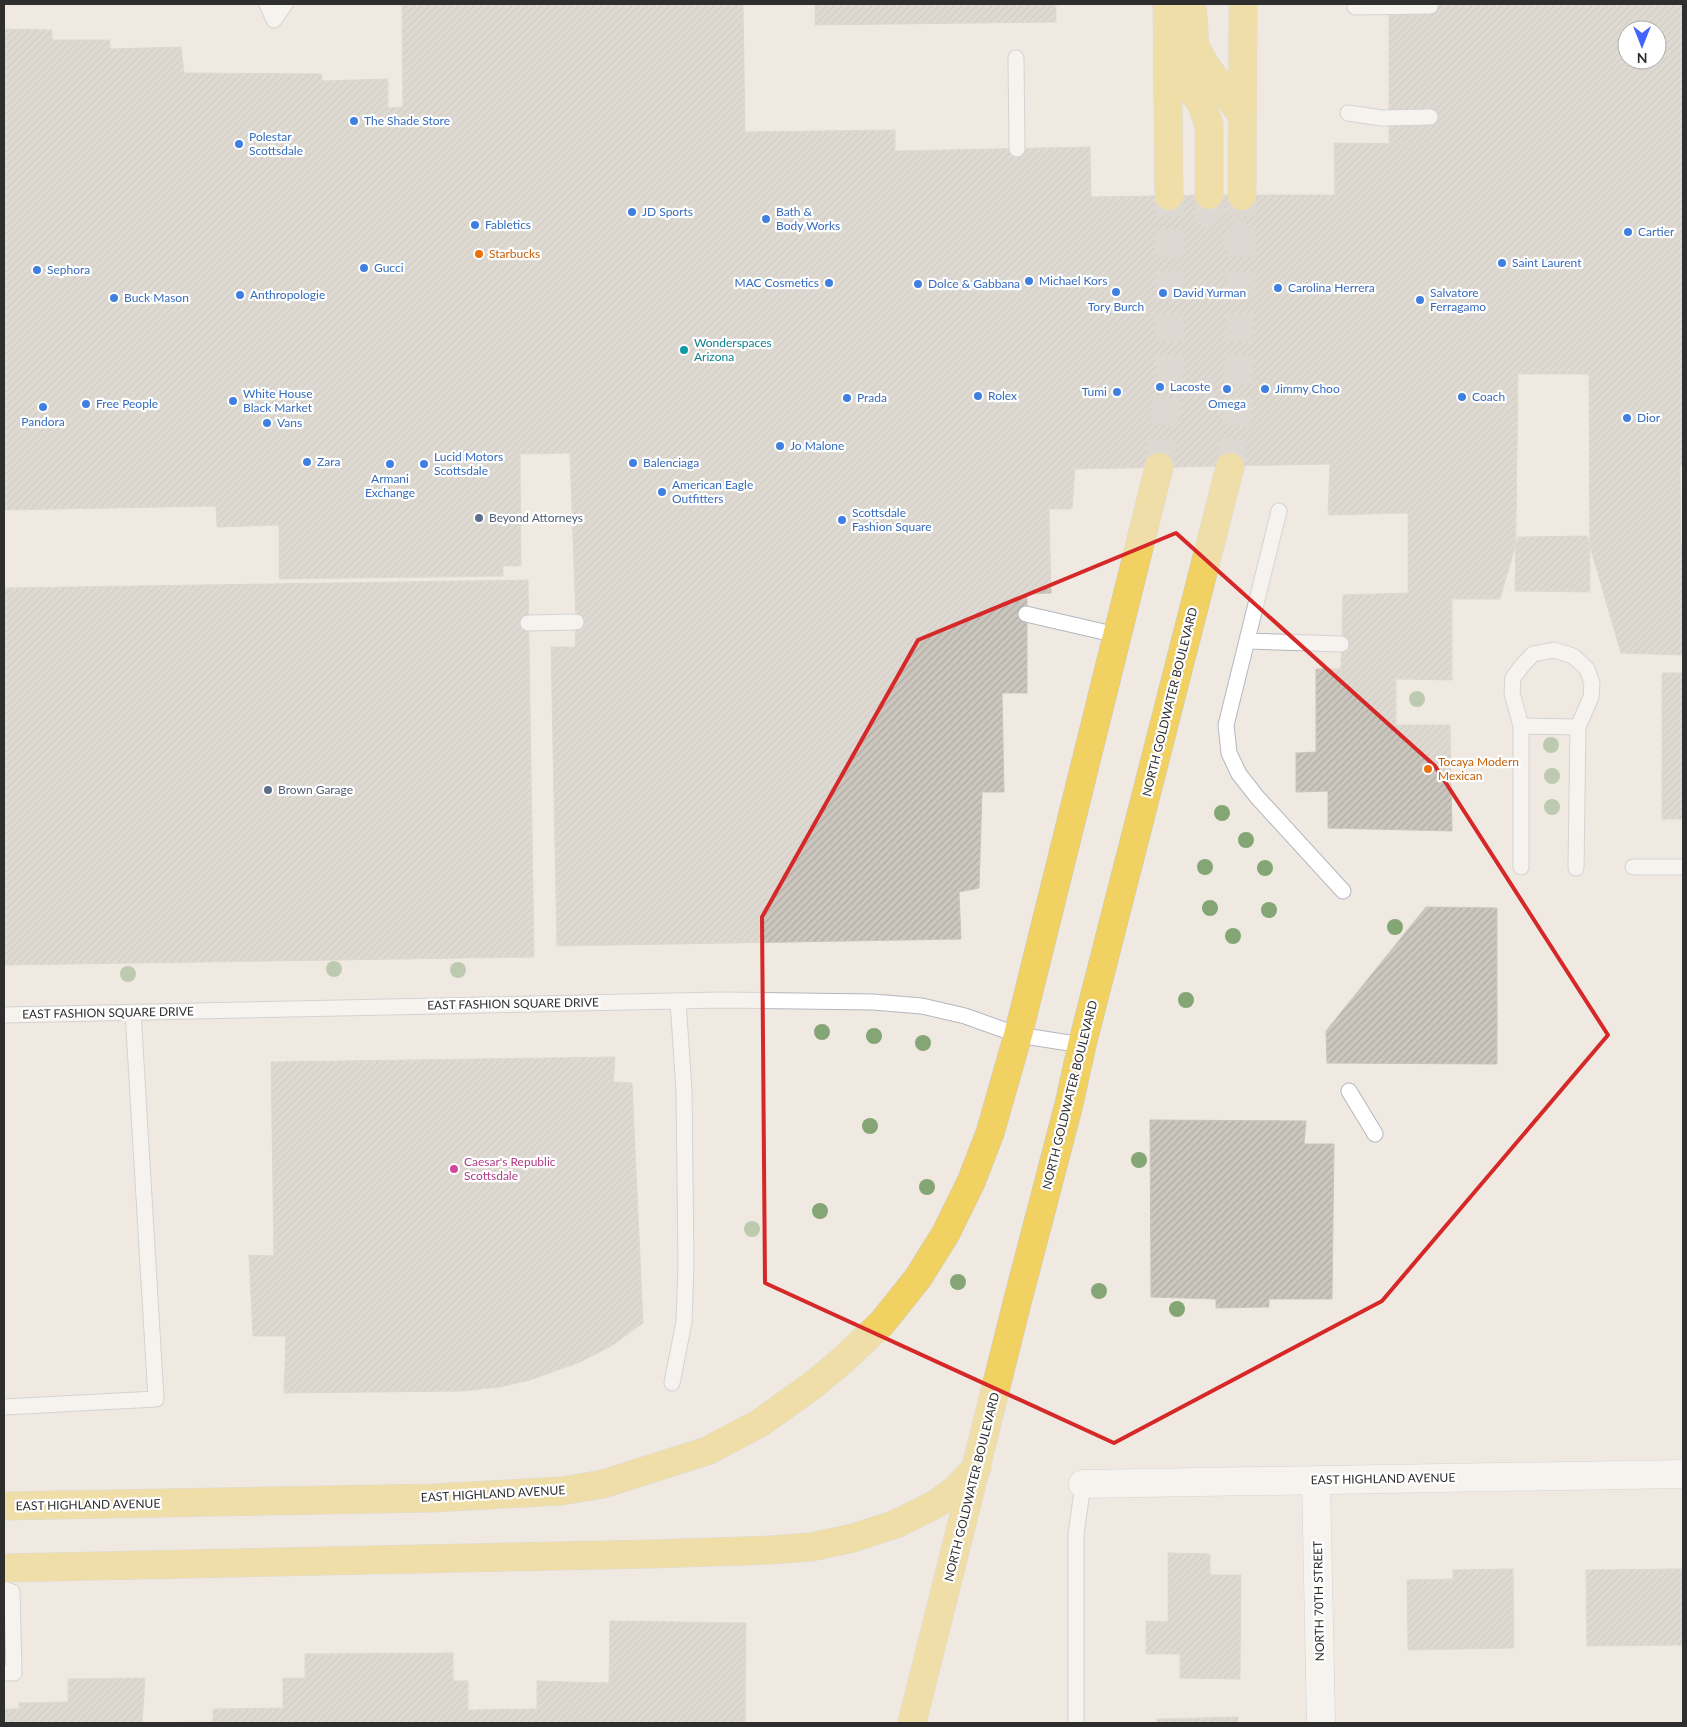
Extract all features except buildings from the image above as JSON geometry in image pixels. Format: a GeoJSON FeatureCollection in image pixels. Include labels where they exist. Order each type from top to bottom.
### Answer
{"type":"FeatureCollection","features":[{"type":"Feature","properties":{"kind":"main road"},"geometry":{"type":"LineString","coordinates":[[1167,4],[1169,196]]}},
{"type":"Feature","properties":{"kind":"main road"},"geometry":{"type":"LineString","coordinates":[[1192,4],[1195,46],[1205,65],[1242,115]]}},
{"type":"Feature","properties":{"kind":"main road"},"geometry":{"type":"LineString","coordinates":[[1242,196],[1243,4]]}},
{"type":"Feature","properties":{"kind":"main road"},"geometry":{"type":"LineString","coordinates":[[1168,57],[1202,103],[1210,125],[1209,195]]}},
{"type":"Feature","properties":{"kind":"main road","name":"NORTH GOLDWATER BOULEVARD"},"geometry":{"type":"LineString","coordinates":[[912,1723],[1230,466]]}},
{"type":"Feature","properties":{"kind":"main road"},"geometry":{"type":"LineString","coordinates":[[1018,1035],[1159,467]]}},
{"type":"Feature","properties":{"kind":"main road","name":"EAST HIGHLAND AVENUE"},"geometry":{"type":"LineString","coordinates":[[4,1506],[434,1498],[560,1492],[603,1484],[707,1451],[760,1423],[813,1385],[882,1323],[918,1278],[946,1233],[970,1182],[990,1133],[1018,1035]]}},
{"type":"Feature","properties":{"kind":"main road"},"geometry":{"type":"LineString","coordinates":[[4,1568],[662,1554],[811,1547],[853,1538],[896,1524],[936,1504],[954,1491],[978,1466]]}},
{"type":"Feature","properties":{"kind":"street","name":"EAST HIGHLAND AVENUE"},"geometry":{"type":"LineString","coordinates":[[1083,1484],[1683,1474]]}},
{"type":"Feature","properties":{"kind":"street","name":"NORTH 70TH STREET"},"geometry":{"type":"LineString","coordinates":[[1316,1480],[1321,1723]]}},
{"type":"Feature","properties":{"kind":"lane"},"geometry":{"type":"LineString","coordinates":[[267,4],[274,20],[285,4]]}},
{"type":"Feature","properties":{"kind":"lane"},"geometry":{"type":"LineString","coordinates":[[1355,7],[1430,6]]}},
{"type":"Feature","properties":{"kind":"lane"},"geometry":{"type":"LineString","coordinates":[[1016,58],[1017,149]]}},
{"type":"Feature","properties":{"kind":"lane"},"geometry":{"type":"LineString","coordinates":[[1348,113],[1382,118],[1430,117]]}},
{"type":"Feature","properties":{"kind":"lane"},"geometry":{"type":"LineString","coordinates":[[1279,511],[1226,725],[1229,753],[1239,774],[1257,797],[1343,891]]}},
{"type":"Feature","properties":{"kind":"lane"},"geometry":{"type":"LineString","coordinates":[[1026,614],[1117,635]]}},
{"type":"Feature","properties":{"kind":"lane"},"geometry":{"type":"LineString","coordinates":[[528,624],[576,622]]}},
{"type":"Feature","properties":{"kind":"lane"},"geometry":{"type":"LineString","coordinates":[[1247,641],[1341,644]]}},
{"type":"Feature","properties":{"kind":"lane"},"geometry":{"type":"LineString","coordinates":[[1522,867],[1520,726],[1512,693],[1514,678],[1520,667],[1533,654],[1554,650],[1573,656],[1587,669],[1592,682],[1591,697],[1578,727],[1576,868]]}},
{"type":"Feature","properties":{"kind":"lane"},"geometry":{"type":"LineString","coordinates":[[1520,726],[1578,727]]}},
{"type":"Feature","properties":{"kind":"lane"},"geometry":{"type":"LineString","coordinates":[[1633,867],[1683,866]]}},
{"type":"Feature","properties":{"kind":"lane","name":"EAST FASHION SQUARE DRIVE"},"geometry":{"type":"LineString","coordinates":[[4,1015],[721,1000],[864,1002],[922,1006],[965,1016],[1018,1035],[1082,1045]]}},
{"type":"Feature","properties":{"kind":"lane"},"geometry":{"type":"LineString","coordinates":[[672,1383],[684,1322],[686,1266],[684,1090],[678,1001]]}},
{"type":"Feature","properties":{"kind":"lane"},"geometry":{"type":"LineString","coordinates":[[4,1407],[156,1399],[133,1012]]}},
{"type":"Feature","properties":{"kind":"lane"},"geometry":{"type":"LineString","coordinates":[[1350,1091],[1375,1134]]}},
{"type":"Feature","properties":{"kind":"lane"},"geometry":{"type":"LineString","coordinates":[[1076,1723],[1076,1534],[1083,1484]]}},
{"type":"Feature","properties":{"kind":"lane"},"geometry":{"type":"LineString","coordinates":[[4,1589],[12,1592],[14,1641],[14,1673],[4,1673]]}},
{"type":"Feature","properties":{"kind":"highlighted area"},"geometry":{"type":"Polygon","coordinates":[[[1176,533],[1435,766],[1608,1035],[1382,1301],[1114,1443],[765,1283],[762,917],[918,640],[1176,533]]]}},
{"type":"Feature","properties":{"kind":"tunnel"},"geometry":{"type":"LineString","coordinates":[[1209,195],[1209,213],[1241,239]]}},
{"type":"Feature","properties":{"kind":"tunnel"},"geometry":{"type":"LineString","coordinates":[[1159,467],[1170,370],[1169,196]]}},
{"type":"Feature","properties":{"kind":"tunnel"},"geometry":{"type":"LineString","coordinates":[[1230,467],[1238,407],[1242,196]]}},
{"type":"Feature","properties":{"kind":"place","name":"The Shade Store"},"geometry":{"type":"Point","coordinates":[354,121]}},
{"type":"Feature","properties":{"kind":"place","name":"Polestar Scottsdale"},"geometry":{"type":"Point","coordinates":[239,144]}},
{"type":"Feature","properties":{"kind":"place","name":"JD Sports"},"geometry":{"type":"Point","coordinates":[632,212]}},
{"type":"Feature","properties":{"kind":"place","name":"Bath & Body Works"},"geometry":{"type":"Point","coordinates":[766,219]}},
{"type":"Feature","properties":{"kind":"place","name":"Fabletics"},"geometry":{"type":"Point","coordinates":[475,225]}},
{"type":"Feature","properties":{"kind":"place","name":"Cartier"},"geometry":{"type":"Point","coordinates":[1628,232]}},
{"type":"Feature","properties":{"kind":"place","name":"Starbucks"},"geometry":{"type":"Point","coordinates":[479,254]}},
{"type":"Feature","properties":{"kind":"place","name":"Saint Laurent"},"geometry":{"type":"Point","coordinates":[1502,263]}},
{"type":"Feature","properties":{"kind":"place","name":"Gucci"},"geometry":{"type":"Point","coordinates":[364,268]}},
{"type":"Feature","properties":{"kind":"place","name":"Sephora"},"geometry":{"type":"Point","coordinates":[37,270]}},
{"type":"Feature","properties":{"kind":"place","name":"Michael Kors"},"geometry":{"type":"Point","coordinates":[1029,281]}},
{"type":"Feature","properties":{"kind":"place","name":"MAC Cosmetics"},"geometry":{"type":"Point","coordinates":[829,283]}},
{"type":"Feature","properties":{"kind":"place","name":"Dolce & Gabbana"},"geometry":{"type":"Point","coordinates":[918,284]}},
{"type":"Feature","properties":{"kind":"place","name":"Carolina Herrera"},"geometry":{"type":"Point","coordinates":[1278,288]}},
{"type":"Feature","properties":{"kind":"place","name":"Tory Burch"},"geometry":{"type":"Point","coordinates":[1116,292]}},
{"type":"Feature","properties":{"kind":"place","name":"David Yurman"},"geometry":{"type":"Point","coordinates":[1163,293]}},
{"type":"Feature","properties":{"kind":"place","name":"Anthropologie"},"geometry":{"type":"Point","coordinates":[240,295]}},
{"type":"Feature","properties":{"kind":"place","name":"Buck Mason"},"geometry":{"type":"Point","coordinates":[114,298]}},
{"type":"Feature","properties":{"kind":"place","name":"Salvatore Ferragamo"},"geometry":{"type":"Point","coordinates":[1420,300]}},
{"type":"Feature","properties":{"kind":"place","name":"Wonderspaces Arizona"},"geometry":{"type":"Point","coordinates":[684,350]}},
{"type":"Feature","properties":{"kind":"place","name":"Lacoste"},"geometry":{"type":"Point","coordinates":[1160,387]}},
{"type":"Feature","properties":{"kind":"place","name":"Omega"},"geometry":{"type":"Point","coordinates":[1227,389]}},
{"type":"Feature","properties":{"kind":"place","name":"Jimmy Choo"},"geometry":{"type":"Point","coordinates":[1265,389]}},
{"type":"Feature","properties":{"kind":"place","name":"Tumi"},"geometry":{"type":"Point","coordinates":[1117,392]}},
{"type":"Feature","properties":{"kind":"place","name":"Rolex"},"geometry":{"type":"Point","coordinates":[978,396]}},
{"type":"Feature","properties":{"kind":"place","name":"Coach"},"geometry":{"type":"Point","coordinates":[1462,397]}},
{"type":"Feature","properties":{"kind":"place","name":"Prada"},"geometry":{"type":"Point","coordinates":[847,398]}},
{"type":"Feature","properties":{"kind":"place","name":"White House Black Market"},"geometry":{"type":"Point","coordinates":[233,401]}},
{"type":"Feature","properties":{"kind":"place","name":"Free People"},"geometry":{"type":"Point","coordinates":[86,404]}},
{"type":"Feature","properties":{"kind":"place","name":"Pandora"},"geometry":{"type":"Point","coordinates":[43,407]}},
{"type":"Feature","properties":{"kind":"place","name":"Dior"},"geometry":{"type":"Point","coordinates":[1627,418]}},
{"type":"Feature","properties":{"kind":"place","name":"Vans"},"geometry":{"type":"Point","coordinates":[267,423]}},
{"type":"Feature","properties":{"kind":"place","name":"Jo Malone"},"geometry":{"type":"Point","coordinates":[780,446]}},
{"type":"Feature","properties":{"kind":"place","name":"Zara"},"geometry":{"type":"Point","coordinates":[307,462]}},
{"type":"Feature","properties":{"kind":"place","name":"Balenciaga"},"geometry":{"type":"Point","coordinates":[633,463]}},
{"type":"Feature","properties":{"kind":"place","name":"Armani Exchange"},"geometry":{"type":"Point","coordinates":[390,464]}},
{"type":"Feature","properties":{"kind":"place","name":"Lucid Motors Scottsdale"},"geometry":{"type":"Point","coordinates":[424,464]}},
{"type":"Feature","properties":{"kind":"place","name":"American Eagle Outfitters"},"geometry":{"type":"Point","coordinates":[662,492]}},
{"type":"Feature","properties":{"kind":"place","name":"Beyond Attorneys"},"geometry":{"type":"Point","coordinates":[479,518]}},
{"type":"Feature","properties":{"kind":"place","name":"Scottsdale Fashion Square"},"geometry":{"type":"Point","coordinates":[842,520]}},
{"type":"Feature","properties":{"kind":"place","name":"Tocaya Modern Mexican"},"geometry":{"type":"Point","coordinates":[1428,769]}},
{"type":"Feature","properties":{"kind":"place","name":"Brown Garage"},"geometry":{"type":"Point","coordinates":[268,790]}},
{"type":"Feature","properties":{"kind":"place","name":"Caesar's Republic Scottsdale"},"geometry":{"type":"Point","coordinates":[454,1169]}}]}
